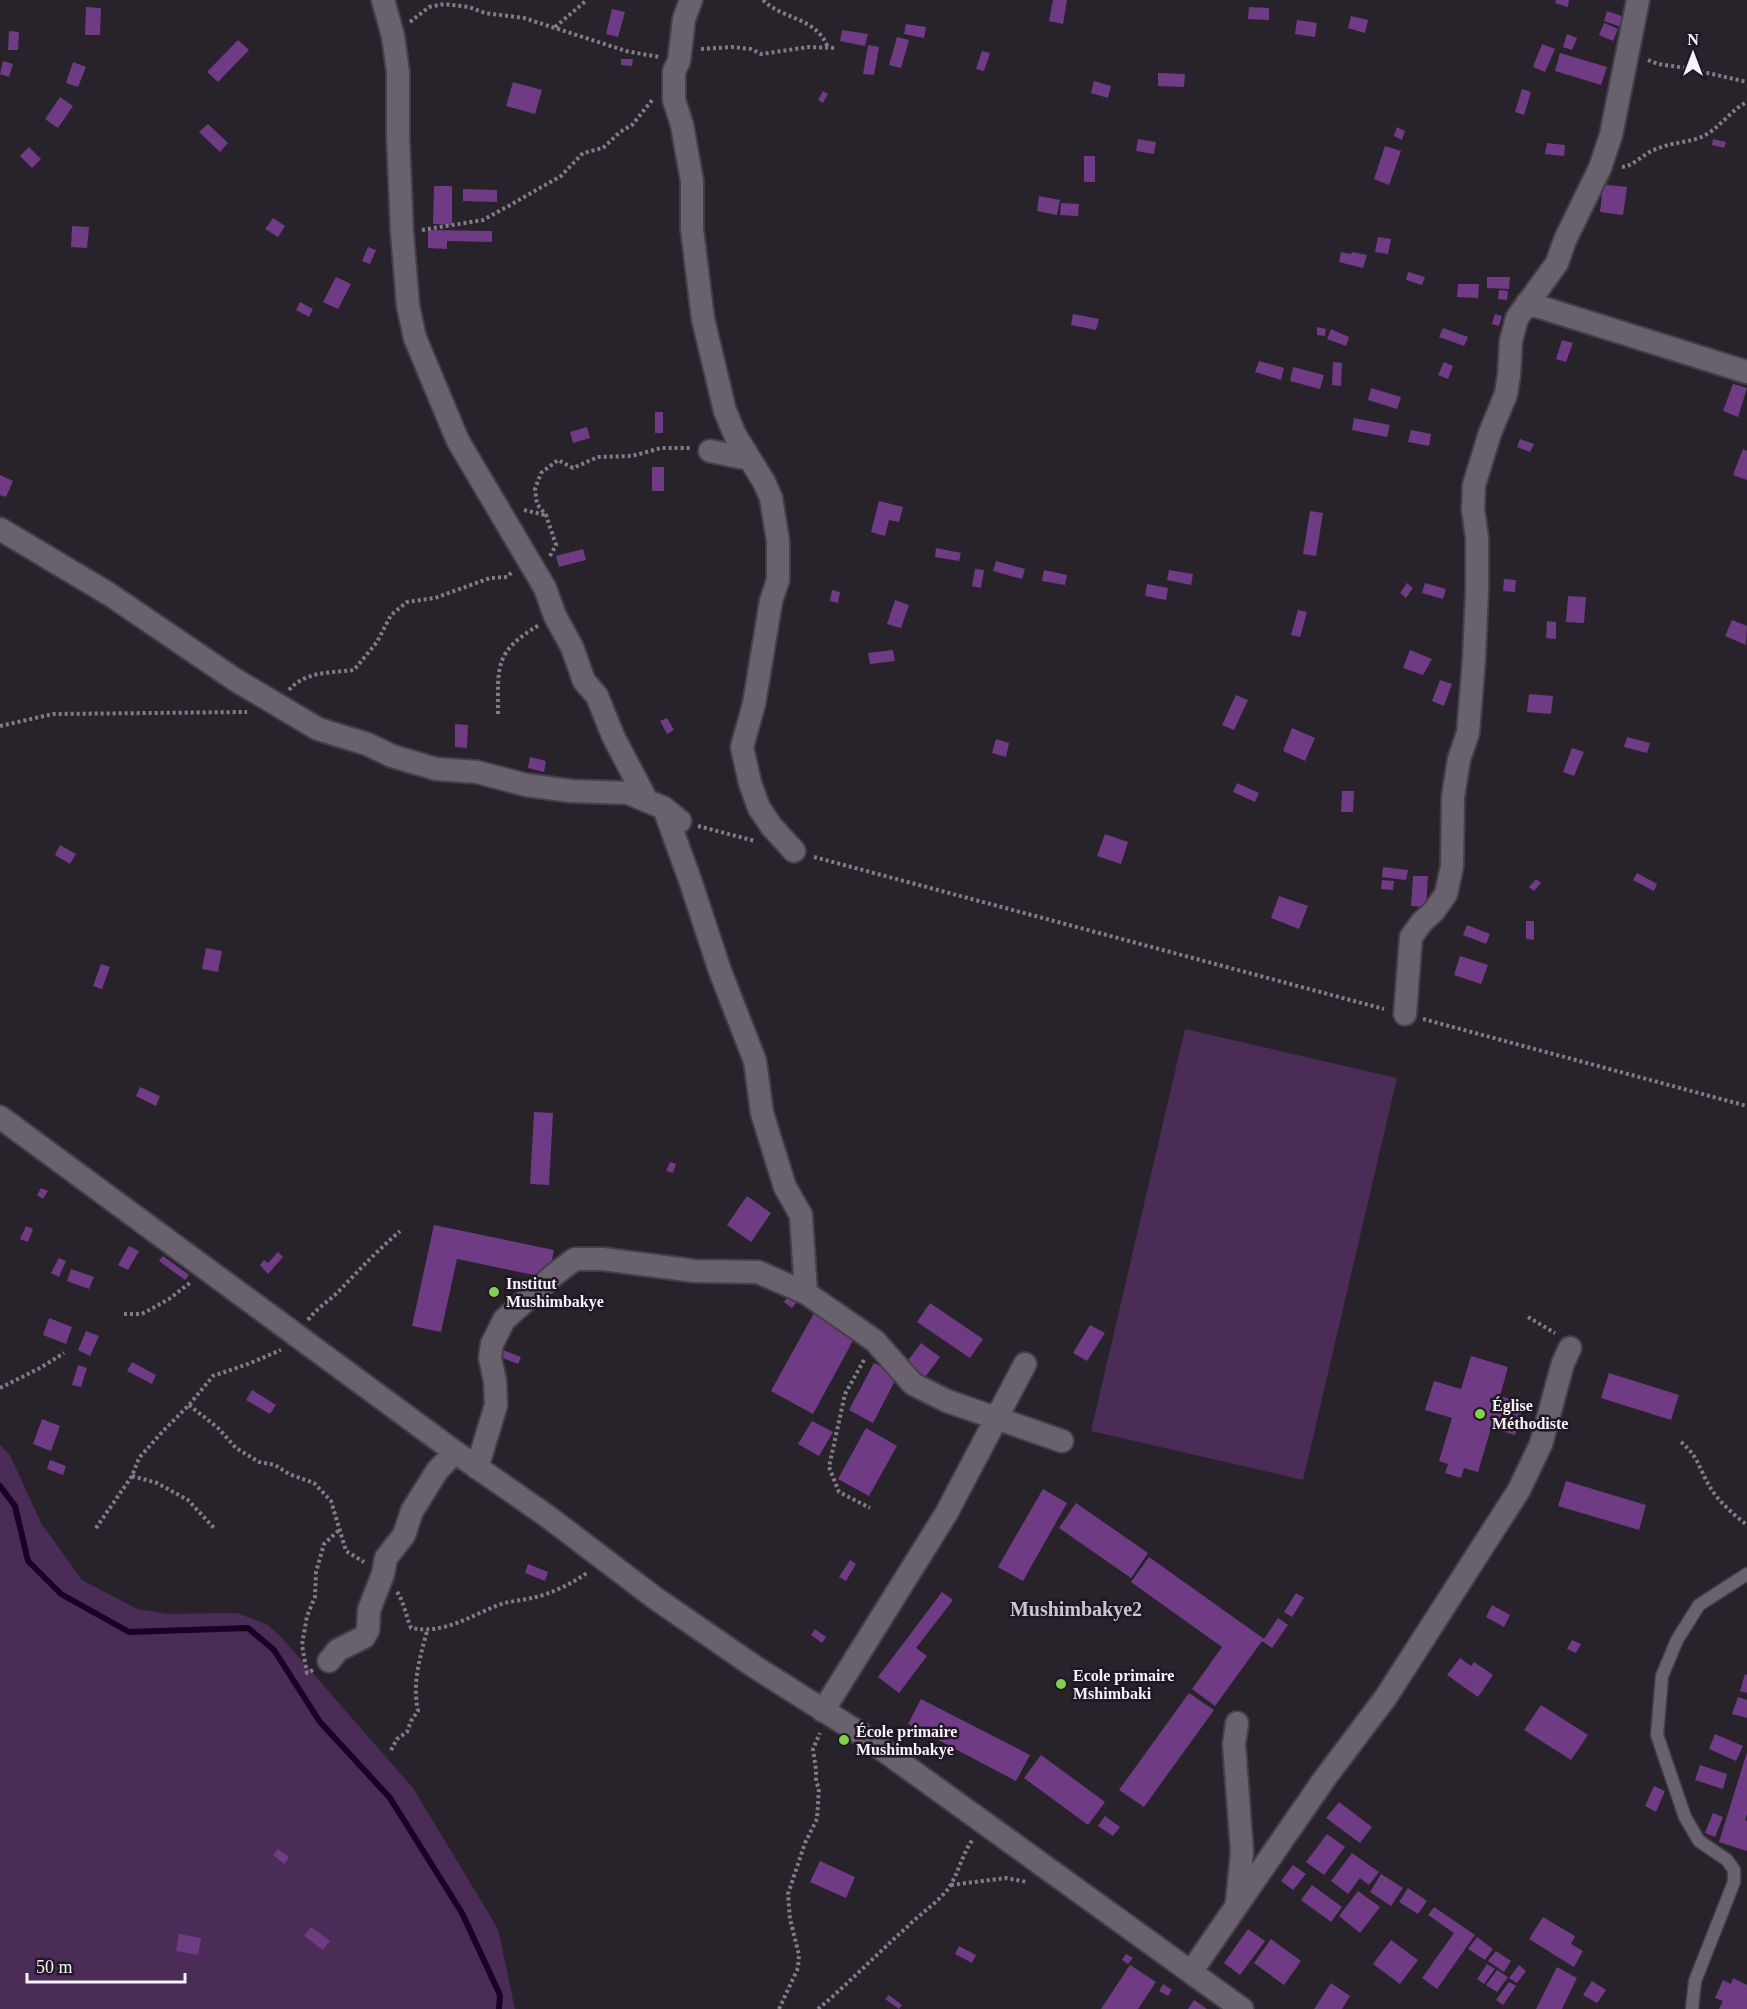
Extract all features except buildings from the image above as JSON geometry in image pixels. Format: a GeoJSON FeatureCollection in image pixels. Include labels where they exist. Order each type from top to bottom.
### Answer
{"type":"FeatureCollection","features":[{"type":"Feature","properties":{"kind":"street"},"geometry":{"type":"LineString","coordinates":[[383,0],[393,36],[398,72],[402,232],[408,306],[415,338],[458,441],[533,569],[572,647],[584,681],[597,696],[613,736],[664,810],[720,970],[755,1061],[762,1113],[785,1187],[801,1215],[806,1293]]}},
{"type":"Feature","properties":{"kind":"street"},"geometry":{"type":"LineString","coordinates":[[691,0],[684,19],[677,60],[674,100],[682,125],[692,181],[692,229],[704,319],[725,411],[771,498],[778,541],[778,580],[771,601],[754,704],[742,747],[750,783],[759,808],[772,827],[794,851]]}},
{"type":"Feature","properties":{"kind":"street"},"geometry":{"type":"LineString","coordinates":[[1405,1014],[1408,997],[1409,948],[1412,937],[1446,894],[1452,866],[1453,797],[1459,759],[1468,733],[1474,659],[1477,538],[1473,509],[1474,485],[1506,394],[1511,341],[1517,318],[1557,263],[1569,231],[1600,168],[1613,125],[1638,0]]}},
{"type":"Feature","properties":{"kind":"street"},"geometry":{"type":"LineString","coordinates":[[1527,303],[1747,372]]}},
{"type":"Feature","properties":{"kind":"street"},"geometry":{"type":"LineString","coordinates":[[710,451],[749,459]]}},
{"type":"Feature","properties":{"kind":"street"},"geometry":{"type":"LineString","coordinates":[[0,529],[109,594],[234,679],[318,729],[367,744],[392,756],[436,769],[477,772],[526,785],[571,791],[628,794],[664,810]]}},
{"type":"Feature","properties":{"kind":"street"},"geometry":{"type":"LineString","coordinates":[[0,1117],[455,1452],[547,1516],[664,1605],[861,1734],[1242,2009]]}},
{"type":"Feature","properties":{"kind":"street"},"geometry":{"type":"LineString","coordinates":[[477,1468],[496,1405],[495,1381],[490,1358],[492,1344],[504,1320],[575,1259],[602,1259],[695,1271],[758,1272],[806,1293],[875,1341],[913,1384],[947,1401],[1062,1442]]}},
{"type":"Feature","properties":{"kind":"street"},"geometry":{"type":"LineString","coordinates":[[1191,1972],[1325,1779],[1386,1697],[1519,1490],[1541,1444],[1563,1363],[1570,1348]]}},
{"type":"Feature","properties":{"kind":"street"},"geometry":{"type":"LineString","coordinates":[[826,1712],[946,1514],[1025,1364]]}},
{"type":"Feature","properties":{"kind":"street"},"geometry":{"type":"LineString","coordinates":[[329,1661],[338,1650],[364,1637],[368,1630],[369,1610],[386,1558],[404,1534],[412,1512],[437,1471],[455,1452]]}},
{"type":"Feature","properties":{"kind":"street"},"geometry":{"type":"LineString","coordinates":[[1236,1907],[1242,1852],[1234,1744],[1237,1723]]}},
{"type":"Feature","properties":{"kind":"lane"},"geometry":{"type":"LineString","coordinates":[[1692,2009],[1695,1981],[1734,1882],[1734,1870],[1727,1860],[1700,1841],[1685,1817],[1657,1735],[1662,1676],[1677,1640],[1699,1605],[1747,1574]]}},
{"type":"Feature","properties":{"kind":"path"},"geometry":{"type":"LineString","coordinates":[[554,28],[587,0]]}},
{"type":"Feature","properties":{"kind":"path"},"geometry":{"type":"LineString","coordinates":[[763,0],[772,9],[789,14],[824,36],[828,48]]}},
{"type":"Feature","properties":{"kind":"path"},"geometry":{"type":"LineString","coordinates":[[393,36],[429,7],[444,4],[524,18],[626,51],[677,60],[705,50],[732,47],[751,49],[761,54],[809,47],[836,48]]}},
{"type":"Feature","properties":{"kind":"path"},"geometry":{"type":"LineString","coordinates":[[1627,51],[1658,64],[1747,82]]}},
{"type":"Feature","properties":{"kind":"path"},"geometry":{"type":"LineString","coordinates":[[402,232],[483,220],[561,176],[583,153],[603,148],[620,132],[632,125],[656,96],[677,60]]}},
{"type":"Feature","properties":{"kind":"path"},"geometry":{"type":"LineString","coordinates":[[1600,168],[1628,166],[1652,150],[1700,138],[1722,124],[1747,102]]}},
{"type":"Feature","properties":{"kind":"path"},"geometry":{"type":"LineString","coordinates":[[0,726],[53,714],[255,712],[274,703],[301,679],[313,674],[354,670],[376,642],[391,615],[407,602],[435,598],[490,578],[507,577],[533,569],[556,545],[546,515],[537,504],[535,489],[541,473],[558,460],[573,468],[598,457],[632,456],[662,448],[710,451]]}},
{"type":"Feature","properties":{"kind":"path"},"geometry":{"type":"LineString","coordinates":[[498,714],[499,663],[506,651],[523,634],[555,616]]}},
{"type":"Feature","properties":{"kind":"path"},"geometry":{"type":"LineString","coordinates":[[664,810],[760,842]]}},
{"type":"Feature","properties":{"kind":"path"},"geometry":{"type":"LineString","coordinates":[[794,851],[1747,1106]]}},
{"type":"Feature","properties":{"kind":"path"},"geometry":{"type":"LineString","coordinates":[[96,1528],[132,1476],[139,1458],[213,1376],[284,1348],[315,1311],[338,1292],[353,1274],[400,1231]]}},
{"type":"Feature","properties":{"kind":"path"},"geometry":{"type":"LineString","coordinates":[[124,1314],[142,1314],[169,1299],[192,1281],[210,1273]]}},
{"type":"Feature","properties":{"kind":"path"},"geometry":{"type":"LineString","coordinates":[[1528,1317],[1550,1332],[1560,1335],[1570,1348]]}},
{"type":"Feature","properties":{"kind":"path"},"geometry":{"type":"LineString","coordinates":[[870,1508],[839,1492],[829,1467],[845,1394],[875,1341]]}},
{"type":"Feature","properties":{"kind":"path"},"geometry":{"type":"LineString","coordinates":[[0,1388],[64,1353]]}},
{"type":"Feature","properties":{"kind":"path"},"geometry":{"type":"LineString","coordinates":[[189,1405],[218,1428],[236,1448],[259,1462],[275,1465],[289,1474],[314,1483],[331,1501],[338,1531],[346,1551],[391,1580],[402,1599],[411,1628],[427,1631],[460,1622],[505,1603],[535,1597],[572,1583],[605,1560]]}},
{"type":"Feature","properties":{"kind":"path"},"geometry":{"type":"LineString","coordinates":[[1681,1442],[1700,1463],[1710,1487],[1734,1515],[1747,1525]]}},
{"type":"Feature","properties":{"kind":"path"},"geometry":{"type":"LineString","coordinates":[[132,1476],[157,1483],[188,1500],[214,1528]]}},
{"type":"Feature","properties":{"kind":"path"},"geometry":{"type":"LineString","coordinates":[[307,1673],[302,1645],[307,1616],[315,1597],[316,1572],[324,1544],[338,1531]]}},
{"type":"Feature","properties":{"kind":"path"},"geometry":{"type":"LineString","coordinates":[[391,1750],[396,1739],[407,1732],[418,1711],[415,1678],[427,1631]]}},
{"type":"Feature","properties":{"kind":"path"},"geometry":{"type":"LineString","coordinates":[[779,2009],[798,1968],[799,1955],[790,1919],[789,1893],[805,1843],[817,1819],[819,1788],[816,1782],[813,1749],[826,1712]]}},
{"type":"Feature","properties":{"kind":"path"},"geometry":{"type":"LineString","coordinates":[[818,2009],[941,1897],[951,1885],[965,1850],[983,1823]]}},
{"type":"Feature","properties":{"kind":"path"},"geometry":{"type":"LineString","coordinates":[[951,1885],[1006,1878],[1039,1885],[1060,1878]]}},
{"type":"Feature","properties":{"kind":"shaded area"},"geometry":{"type":"Polygon","coordinates":[[[1185,1029],[1397,1078],[1303,1480],[1091,1431],[1185,1029]]]}},
{"type":"Feature","properties":{"kind":"shaded area"},"geometry":{"type":"Polygon","coordinates":[[[0,1445],[10,1455],[41,1523],[82,1580],[137,1609],[167,1614],[237,1613],[268,1625],[282,1638],[413,1788],[498,1929],[515,2009],[0,2009],[0,1445]]]}},
{"type":"Feature","properties":{"kind":"waterway"},"geometry":{"type":"LineString","coordinates":[[0,1486],[15,1506],[28,1561],[61,1594],[129,1632],[248,1628],[274,1650],[320,1722],[390,1798],[462,1913],[500,1995],[499,2009]]}},
{"type":"Feature","properties":{"kind":"place","name":"Institut Mushimbakye"},"geometry":{"type":"Point","coordinates":[494,1292]}},
{"type":"Feature","properties":{"kind":"place","name":"Église Méthodiste"},"geometry":{"type":"Point","coordinates":[1480,1414]}},
{"type":"Feature","properties":{"kind":"place","name":"Ecole primaire Mshimbaki"},"geometry":{"type":"Point","coordinates":[1061,1684]}},
{"type":"Feature","properties":{"kind":"place","name":"École primaire Mushimbakye"},"geometry":{"type":"Point","coordinates":[844,1740]}},
{"type":"Feature","properties":{"kind":"district","name":"Mushimbakye2"},"geometry":{"type":"Point","coordinates":[1076,1609]}}]}
